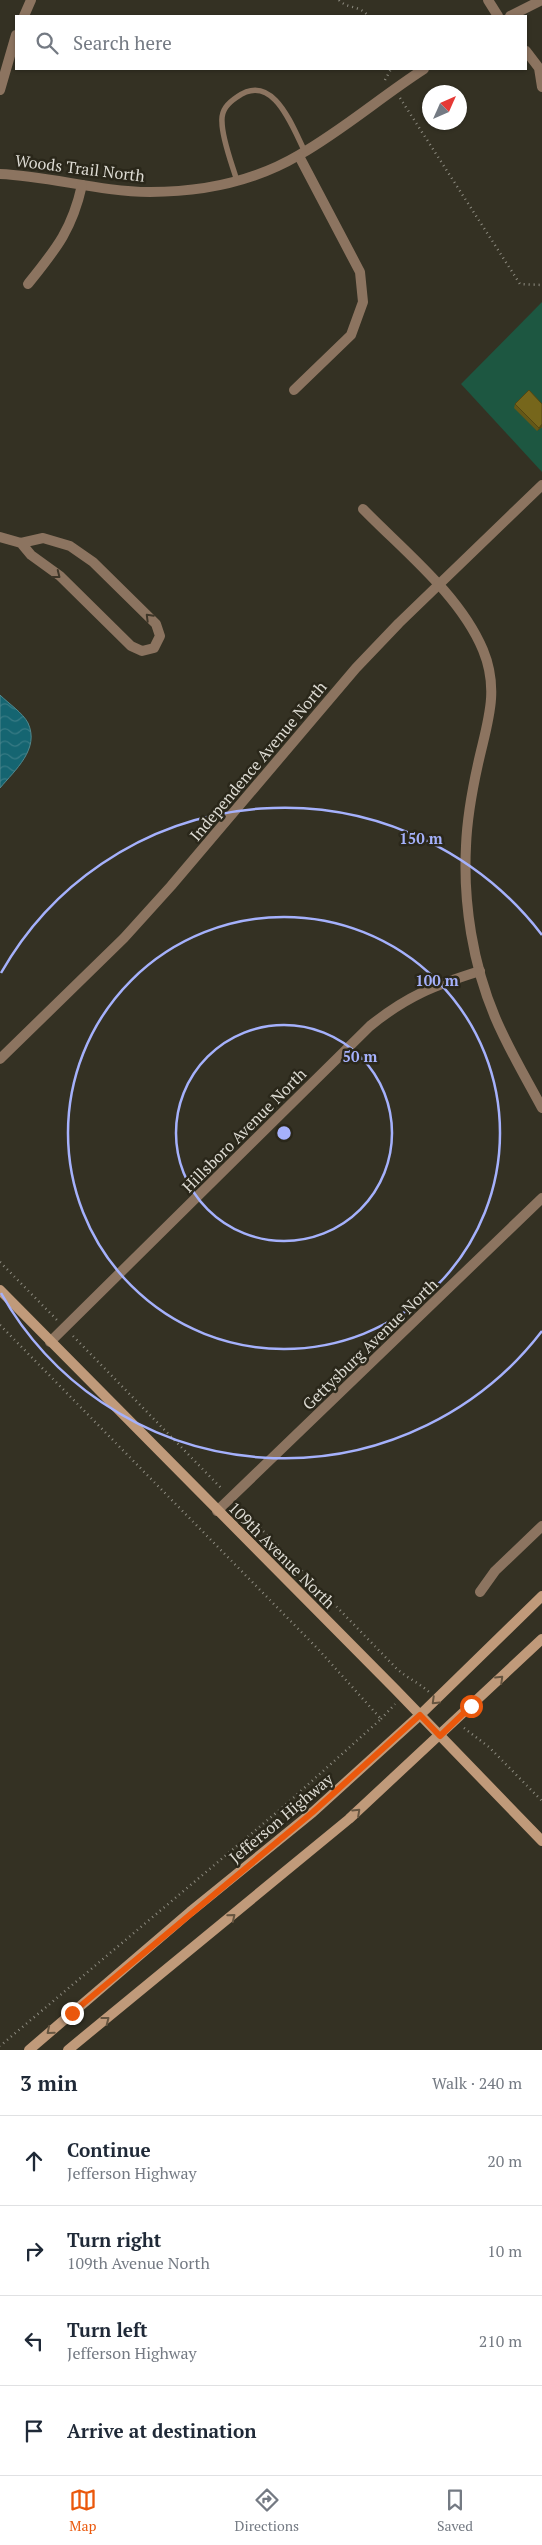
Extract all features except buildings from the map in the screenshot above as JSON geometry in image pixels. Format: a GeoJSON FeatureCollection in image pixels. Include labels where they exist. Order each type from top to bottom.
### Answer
{"type":"FeatureCollection","features":[{"type":"Feature","properties":{"kind":"street"},"geometry":{"type":"LineString","coordinates":[[24,15],[31,0]]}},
{"type":"Feature","properties":{"kind":"street"},"geometry":{"type":"LineString","coordinates":[[488,0],[497,15]]}},
{"type":"Feature","properties":{"kind":"street"},"geometry":{"type":"LineString","coordinates":[[512,15],[542,0]]}},
{"type":"Feature","properties":{"kind":"street"},"geometry":{"type":"LineString","coordinates":[[0,90],[15,38]]}},
{"type":"Feature","properties":{"kind":"street"},"geometry":{"type":"LineString","coordinates":[[527,52],[541,68],[542,87]]}},
{"type":"Feature","properties":{"kind":"street","name":"Woods Trail North"},"geometry":{"type":"LineString","coordinates":[[0,174],[150,192],[207,187],[237,182],[302,154],[422,70]]}},
{"type":"Feature","properties":{"kind":"street"},"geometry":{"type":"LineString","coordinates":[[294,390],[351,334],[363,302],[360,272],[302,154]]}},
{"type":"Feature","properties":{"kind":"street"},"geometry":{"type":"LineString","coordinates":[[28,284],[62,242],[74,217],[82,185]]}},
{"type":"Feature","properties":{"kind":"street","name":"Independence Avenue North"},"geometry":{"type":"LineString","coordinates":[[0,1059],[124,938],[212,840],[356,668],[438,585],[542,486]]}},
{"type":"Feature","properties":{"kind":"street"},"geometry":{"type":"LineString","coordinates":[[363,509],[457,606],[471,626],[483,650],[491,677],[490,713],[470,805],[466,848],[466,891],[472,934],[480,971],[495,1017],[542,1108]]}},
{"type":"Feature","properties":{"kind":"street"},"geometry":{"type":"LineString","coordinates":[[0,537],[22,543],[43,538],[70,546],[93,562],[156,624],[160,636],[154,648],[142,651],[131,646],[60,576],[30,555],[22,543]]}},
{"type":"Feature","properties":{"kind":"street","name":"Hillsboro Avenue North"},"geometry":{"type":"LineString","coordinates":[[50,1342],[370,1026],[395,1006],[418,993],[480,971]]}},
{"type":"Feature","properties":{"kind":"street","name":"Gettysburg Avenue North"},"geometry":{"type":"LineString","coordinates":[[217,1511],[542,1198]]}},
{"type":"Feature","properties":{"kind":"street","name":"109th Avenue North"},"geometry":{"type":"LineString","coordinates":[[0,1290],[542,1841]]}},
{"type":"Feature","properties":{"kind":"street"},"geometry":{"type":"LineString","coordinates":[[480,1592],[495,1571],[542,1526]]}},
{"type":"Feature","properties":{"kind":"street","name":"Jefferson Highway"},"geometry":{"type":"LineString","coordinates":[[28,2050],[190,1912],[313,1812],[420,1715],[542,1596]]}},
{"type":"Feature","properties":{"kind":"street"},"geometry":{"type":"LineString","coordinates":[[68,2050],[350,1819],[542,1639]]}},
{"type":"Feature","properties":{"kind":"lane"},"geometry":{"type":"LineString","coordinates":[[237,182],[222,121],[226,105],[246,90],[265,91],[281,104],[302,154]]}},
{"type":"Feature","properties":{"kind":"path"},"geometry":{"type":"LineString","coordinates":[[339,0],[342,3],[360,8],[367,15]]}},
{"type":"Feature","properties":{"kind":"path"},"geometry":{"type":"LineString","coordinates":[[394,88],[520,284],[542,286]]}},
{"type":"Feature","properties":{"kind":"path"},"geometry":{"type":"LineString","coordinates":[[0,1262],[397,1669],[407,1678],[417,1680]]}},
{"type":"Feature","properties":{"kind":"path"},"geometry":{"type":"LineString","coordinates":[[0,1325],[318,1649],[381,1719]]}},
{"type":"Feature","properties":{"kind":"path"},"geometry":{"type":"LineString","coordinates":[[0,2046],[283,1807],[390,1710]]}},
{"type":"Feature","properties":{"kind":"path"},"geometry":{"type":"LineString","coordinates":[[466,1729],[489,1747],[542,1800]]}},
{"type":"Feature","properties":{"kind":"green space"},"geometry":{"type":"Polygon","coordinates":[[[542,302],[542,472],[461,384],[542,302]]]}},
{"type":"Feature","properties":{"kind":"water"},"geometry":{"type":"Polygon","coordinates":[[[0,695],[28,723],[31,742],[19,766],[0,788],[0,695]]]}},
{"type":"Feature","properties":{"kind":"route"},"geometry":{"type":"LineString","coordinates":[[72,2013],[190,1912],[313,1812],[420,1715],[440,1736],[471,1706]]}}]}
